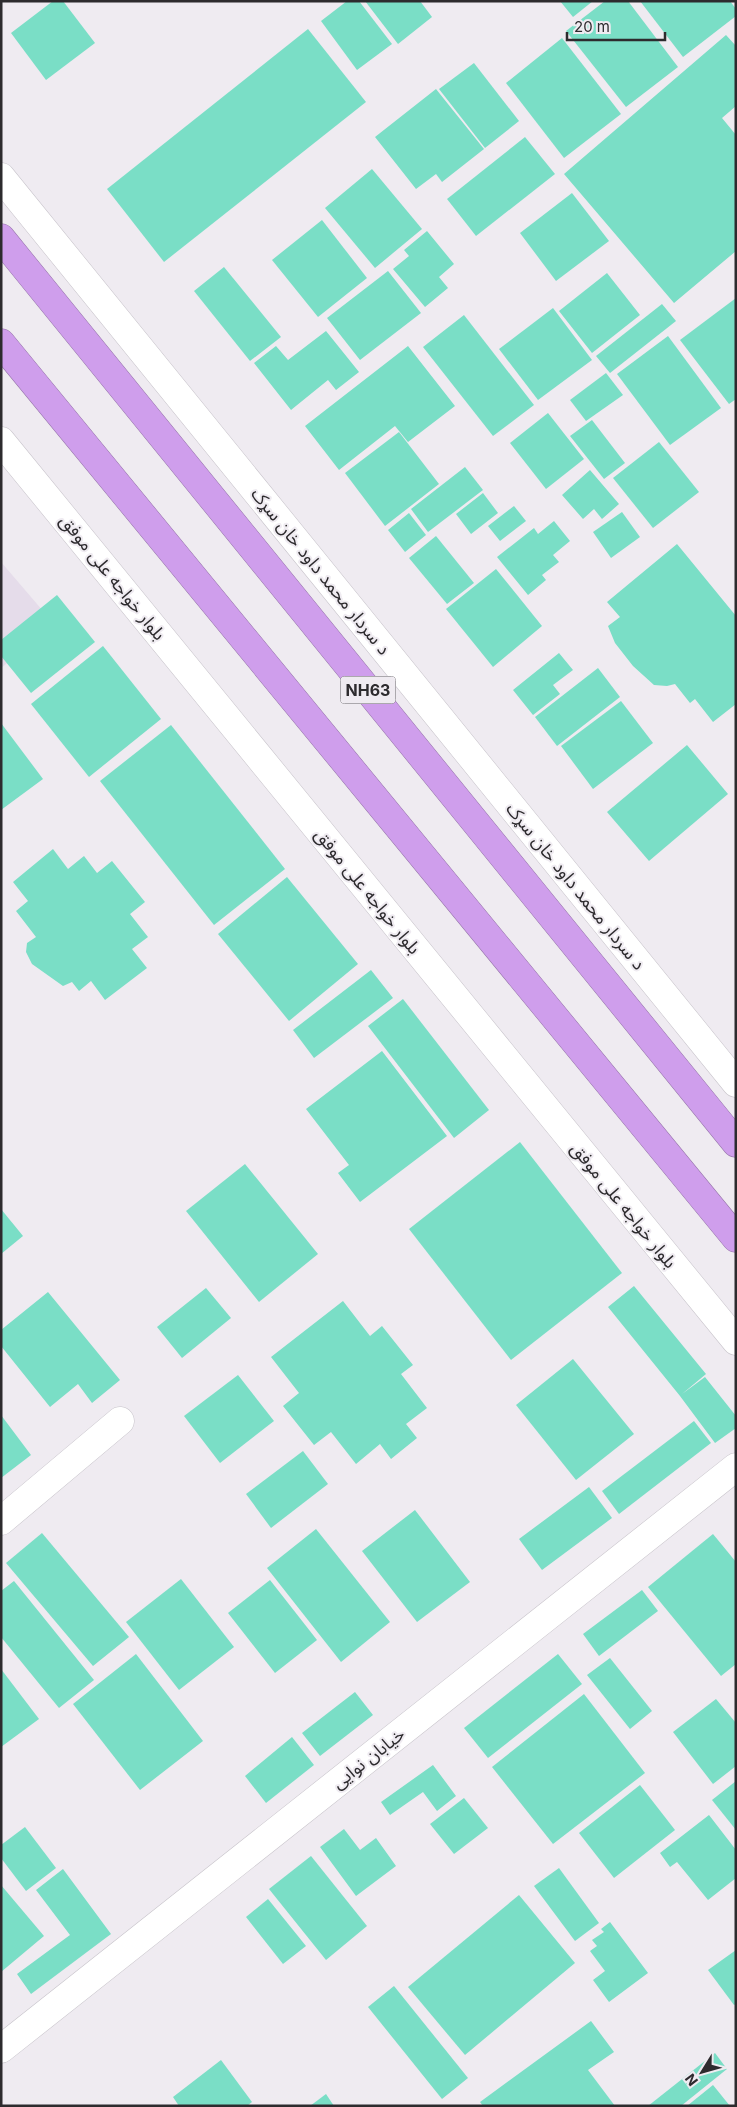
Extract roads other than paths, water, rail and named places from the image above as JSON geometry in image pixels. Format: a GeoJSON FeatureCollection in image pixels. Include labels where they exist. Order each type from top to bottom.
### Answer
{"type":"FeatureCollection","features":[{"type":"Feature","properties":{"kind":"highway","name":"NH63"},"geometry":{"type":"LineString","coordinates":[[1,238],[736,1143]]}},
{"type":"Feature","properties":{"kind":"highway"},"geometry":{"type":"LineString","coordinates":[[1,343],[736,1238]]}},
{"type":"Feature","properties":{"kind":"street","name":"د سردار محمد داود خان سړک"},"geometry":{"type":"LineString","coordinates":[[1,177],[736,1083]]}},
{"type":"Feature","properties":{"kind":"street","name":"بلوار خواجه علی موفق"},"geometry":{"type":"LineString","coordinates":[[1,441],[736,1341]]}},
{"type":"Feature","properties":{"kind":"street"},"geometry":{"type":"LineString","coordinates":[[1,1521],[120,1421]]}},
{"type":"Feature","properties":{"kind":"street","name":"خیابان نوایی"},"geometry":{"type":"LineString","coordinates":[[1,2049],[736,1467]]}}]}
